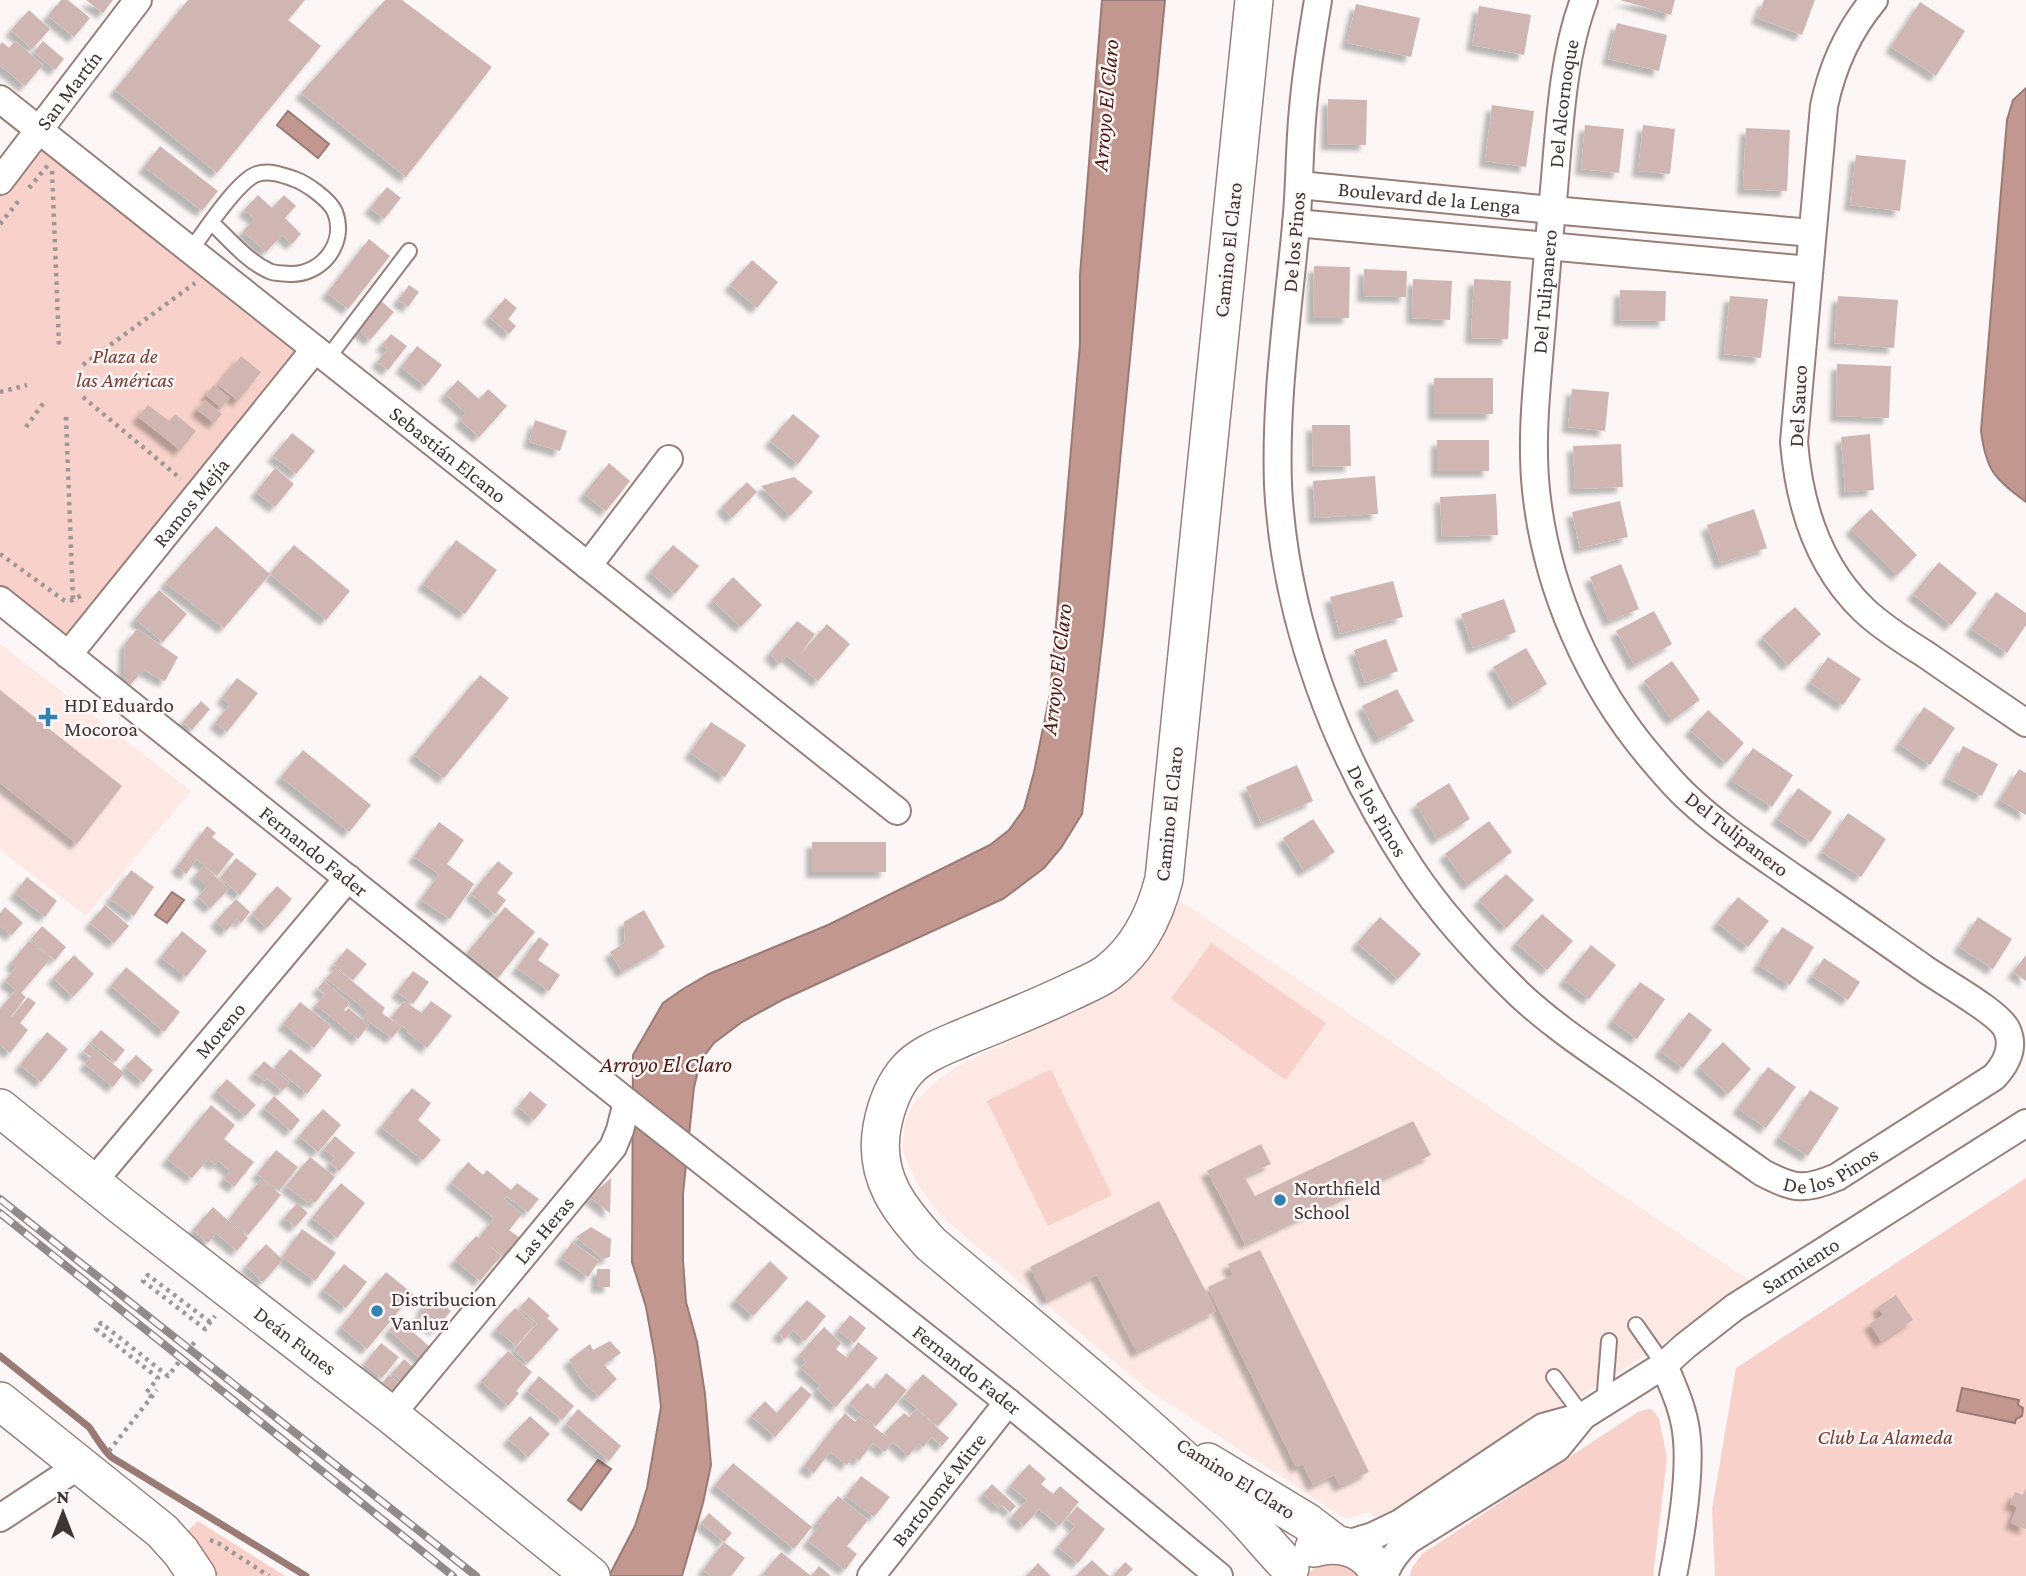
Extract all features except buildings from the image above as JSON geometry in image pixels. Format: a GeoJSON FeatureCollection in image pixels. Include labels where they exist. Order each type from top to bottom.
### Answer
{"type":"FeatureCollection","features":[{"type":"Feature","properties":{"kind":"street","name":"San Martín"},"geometry":{"type":"LineString","coordinates":[[0,181],[138,0]]}},
{"type":"Feature","properties":{"kind":"street","name":"Camino El Claro"},"geometry":{"type":"LineString","coordinates":[[1254,0],[1164,879],[1158,900],[1136,943],[1107,973],[1038,1008],[944,1046],[909,1068],[894,1088],[885,1110],[880,1138],[885,1179],[893,1198],[905,1216],[931,1244],[1133,1415],[1234,1507],[1288,1572]]}},
{"type":"Feature","properties":{"kind":"street","name":"De los Pinos"},"geometry":{"type":"LineString","coordinates":[[1318,0],[1303,110],[1296,223],[1280,386],[1278,481],[1286,555],[1312,664],[1324,700],[1364,788],[1413,872],[1461,933],[1523,998],[1576,1040],[1763,1173],[1782,1183],[1800,1187],[1816,1186],[1837,1177],[1994,1077],[2003,1068],[2011,1050]]}},
{"type":"Feature","properties":{"kind":"street","name":"Del Alcornoque"},"geometry":{"type":"LineString","coordinates":[[1552,210],[1565,84],[1573,37],[1584,0]]}},
{"type":"Feature","properties":{"kind":"street","name":"Del Sauco"},"geometry":{"type":"LineString","coordinates":[[1874,0],[1855,26],[1834,69],[1828,88],[1820,143],[1794,442],[1802,501],[1823,553],[1864,610],[1890,631],[2026,723]]}},
{"type":"Feature","properties":{"kind":"street","name":"Sebastián Elcano"},"geometry":{"type":"LineString","coordinates":[[0,99],[897,811]]}},
{"type":"Feature","properties":{"kind":"street","name":"Boulevard de la Lenga"},"geometry":{"type":"LineString","coordinates":[[1299,185],[1812,233]]}},
{"type":"Feature","properties":{"kind":"street","name":"Del Tulipanero"},"geometry":{"type":"LineString","coordinates":[[1552,210],[1535,421],[1536,489],[1541,522],[1558,590],[1579,642],[1606,694],[1650,757],[1686,797],[1737,837],[1999,1019],[2007,1030],[2011,1050]]}},
{"type":"Feature","properties":{"kind":"street","name":"Boulevard de la Lenga"},"geometry":{"type":"LineString","coordinates":[[1296,223],[1809,270]]}},
{"type":"Feature","properties":{"kind":"street","name":"Ramos Mejía"},"geometry":{"type":"LineString","coordinates":[[68,655],[200,494],[321,354]]}},
{"type":"Feature","properties":{"kind":"street"},"geometry":{"type":"LineString","coordinates":[[588,566],[669,458]]}},
{"type":"Feature","properties":{"kind":"street","name":"Fernando Fader"},"geometry":{"type":"LineString","coordinates":[[0,600],[626,1102],[1008,1402],[1219,1576]]}},
{"type":"Feature","properties":{"kind":"street","name":"Moreno"},"geometry":{"type":"LineString","coordinates":[[93,1182],[348,878]]}},
{"type":"Feature","properties":{"kind":"street","name":"Las Heras"},"geometry":{"type":"LineString","coordinates":[[391,1415],[612,1147],[620,1130],[626,1102]]}},
{"type":"Feature","properties":{"kind":"street","name":"Deán Funes"},"geometry":{"type":"LineString","coordinates":[[0,1108],[591,1576]]}},
{"type":"Feature","properties":{"kind":"street","name":"Sarmiento"},"geometry":{"type":"LineString","coordinates":[[1341,1545],[1373,1536],[1400,1523],[1543,1427],[1593,1409],[1664,1365],[1735,1307],[2026,1123]]}},
{"type":"Feature","properties":{"kind":"street"},"geometry":{"type":"LineString","coordinates":[[0,1129],[68,1174],[93,1182]]}},
{"type":"Feature","properties":{"kind":"street"},"geometry":{"type":"LineString","coordinates":[[1664,1365],[1684,1418],[1688,1448],[1673,1576]]}},
{"type":"Feature","properties":{"kind":"street"},"geometry":{"type":"LineString","coordinates":[[0,1401],[162,1531],[189,1564]]}},
{"type":"Feature","properties":{"kind":"street","name":"Bartolomé Mitre"},"geometry":{"type":"LineString","coordinates":[[871,1576],[1008,1402]]}},
{"type":"Feature","properties":{"kind":"street","name":"Sarmiento"},"geometry":{"type":"LineString","coordinates":[[1382,1576],[1397,1550],[1409,1540],[1557,1448],[1593,1409]]}},
{"type":"Feature","properties":{"kind":"street","name":"Camino El Claro"},"geometry":{"type":"LineString","coordinates":[[1133,1415],[1341,1545],[1357,1550],[1368,1558],[1382,1576]]}},
{"type":"Feature","properties":{"kind":"street"},"geometry":{"type":"LineString","coordinates":[[0,1518],[85,1469]]}},
{"type":"Feature","properties":{"kind":"street"},"geometry":{"type":"LineString","coordinates":[[1288,1572],[1299,1557],[1310,1550],[1324,1545],[1341,1545]]}},
{"type":"Feature","properties":{"kind":"lane"},"geometry":{"type":"LineString","coordinates":[[191,250],[242,183],[258,174],[279,174],[300,181],[318,193],[334,209],[339,227],[336,245],[327,259],[314,269],[296,274],[272,273],[254,263],[212,223]]}},
{"type":"Feature","properties":{"kind":"lane"},"geometry":{"type":"LineString","coordinates":[[321,354],[410,250]]}},
{"type":"Feature","properties":{"kind":"lane"},"geometry":{"type":"LineString","coordinates":[[1636,1325],[1664,1365]]}},
{"type":"Feature","properties":{"kind":"lane"},"geometry":{"type":"LineString","coordinates":[[1554,1377],[1593,1409],[1609,1340]]}},
{"type":"Feature","properties":{"kind":"path"},"geometry":{"type":"LineString","coordinates":[[0,224],[51,161],[59,345]]}},
{"type":"Feature","properties":{"kind":"path"},"geometry":{"type":"LineString","coordinates":[[83,365],[215,269]]}},
{"type":"Feature","properties":{"kind":"path"},"geometry":{"type":"LineString","coordinates":[[0,392],[27,385]]}},
{"type":"Feature","properties":{"kind":"path"},"geometry":{"type":"LineString","coordinates":[[83,397],[200,494]]}},
{"type":"Feature","properties":{"kind":"path"},"geometry":{"type":"LineString","coordinates":[[26,427],[45,401]]}},
{"type":"Feature","properties":{"kind":"path"},"geometry":{"type":"LineString","coordinates":[[66,417],[73,600],[68,655]]}},
{"type":"Feature","properties":{"kind":"path"},"geometry":{"type":"LineString","coordinates":[[0,554],[65,601],[73,600]]}},
{"type":"Feature","properties":{"kind":"path"},"geometry":{"type":"LineString","coordinates":[[210,1322],[148,1275],[143,1281],[205,1329],[218,1312]]}},
{"type":"Feature","properties":{"kind":"path"},"geometry":{"type":"LineString","coordinates":[[152,1397],[146,1393],[158,1378],[96,1329],[101,1323],[168,1376],[197,1339]]}},
{"type":"Feature","properties":{"kind":"path"},"geometry":{"type":"LineString","coordinates":[[85,1469],[157,1390]]}},
{"type":"Feature","properties":{"kind":"path"},"geometry":{"type":"LineString","coordinates":[[189,1564],[209,1540],[269,1576]]}},
{"type":"Feature","properties":{"kind":"shaded area","name":"HDI Eduardo Mocoroa"},"geometry":{"type":"Polygon","coordinates":[[[0,644],[191,791],[86,916],[0,850],[0,644]]]}},
{"type":"Feature","properties":{"kind":"shaded area","name":"Northfield School"},"geometry":{"type":"Polygon","coordinates":[[[1180,901],[1755,1284],[1383,1524],[1369,1512],[1346,1519],[1147,1389],[941,1216],[918,1185],[902,1149],[905,1121],[915,1102],[935,1082],[958,1066],[1101,999],[1130,976],[1153,952],[1180,901]]]}},
{"type":"Feature","properties":{"kind":"green space","name":"Plaza de las Américas"},"geometry":{"type":"Polygon","coordinates":[[[43,149],[295,349],[293,355],[76,629],[66,633],[58,631],[0,585],[0,196],[33,155],[43,149]]]}},
{"type":"Feature","properties":{"kind":"green space"},"geometry":{"type":"Polygon","coordinates":[[[1211,943],[1326,1023],[1286,1080],[1171,999],[1211,943]]]}},
{"type":"Feature","properties":{"kind":"green space"},"geometry":{"type":"Polygon","coordinates":[[[1051,1069],[1112,1195],[1048,1226],[987,1101],[1051,1069]]]}},
{"type":"Feature","properties":{"kind":"green space","name":"Club La Alameda"},"geometry":{"type":"Polygon","coordinates":[[[2026,1178],[2026,1576],[1715,1576],[1712,1510],[1736,1368],[2026,1178]]]}},
{"type":"Feature","properties":{"kind":"green space"},"geometry":{"type":"Polygon","coordinates":[[[1653,1410],[1659,1419],[1667,1458],[1653,1576],[1410,1576],[1422,1554],[1638,1412],[1653,1410]]]}},
{"type":"Feature","properties":{"kind":"green space"},"geometry":{"type":"Polygon","coordinates":[[[198,1521],[285,1576],[210,1576],[183,1535],[198,1521]]]}},
{"type":"Feature","properties":{"kind":"green space"},"geometry":{"type":"Polygon","coordinates":[[[1329,1562],[1350,1566],[1361,1576],[1306,1576],[1318,1565],[1329,1562]]]}},
{"type":"Feature","properties":{"kind":"water","name":"Arroyo El Claro"},"geometry":{"type":"Polygon","coordinates":[[[1102,0],[1165,0],[1104,625],[1082,814],[1061,848],[1044,868],[1003,899],[782,1000],[742,1022],[714,1043],[701,1060],[694,1087],[683,1194],[683,1260],[686,1302],[697,1342],[705,1394],[711,1465],[682,1576],[609,1576],[635,1526],[647,1488],[661,1407],[646,1307],[632,1262],[633,1055],[663,1003],[683,989],[709,974],[828,925],[990,845],[1009,830],[1024,809],[1050,694],[1080,344],[1080,275],[1102,0]]]}},
{"type":"Feature","properties":{"kind":"water"},"geometry":{"type":"Polygon","coordinates":[[[2026,88],[2026,502],[1994,473],[1986,456],[1981,431],[2007,120],[2013,100],[2026,88]]]}},
{"type":"Feature","properties":{"kind":"water"},"geometry":{"type":"Polygon","coordinates":[[[288,111],[329,144],[318,158],[277,125],[288,111]]]}},
{"type":"Feature","properties":{"kind":"water"},"geometry":{"type":"Polygon","coordinates":[[[172,892],[184,900],[167,923],[155,915],[172,892]]]}},
{"type":"Feature","properties":{"kind":"water"},"geometry":{"type":"Polygon","coordinates":[[[1962,1388],[2019,1400],[2018,1405],[2023,1408],[2022,1416],[2016,1419],[2015,1423],[1957,1411],[1962,1388]]]}},
{"type":"Feature","properties":{"kind":"water"},"geometry":{"type":"Polygon","coordinates":[[[598,1460],[611,1469],[581,1510],[568,1500],[598,1460]]]}},
{"type":"Feature","properties":{"kind":"waterway"},"geometry":{"type":"LineString","coordinates":[[0,1356],[89,1427],[111,1457],[306,1576]]}},
{"type":"Feature","properties":{"kind":"railway"},"geometry":{"type":"LineString","coordinates":[[0,1199],[476,1576]]}},
{"type":"Feature","properties":{"kind":"railway"},"geometry":{"type":"LineString","coordinates":[[0,1213],[453,1576]]}},
{"type":"Feature","properties":{"kind":"place","name":"HDI Eduardo Mocoroa"},"geometry":{"type":"Point","coordinates":[48,717]}},
{"type":"Feature","properties":{"kind":"place","name":"Northfield School"},"geometry":{"type":"Point","coordinates":[1280,1200]}},
{"type":"Feature","properties":{"kind":"place","name":"Distribucion Vanluz"},"geometry":{"type":"Point","coordinates":[377,1311]}}]}
